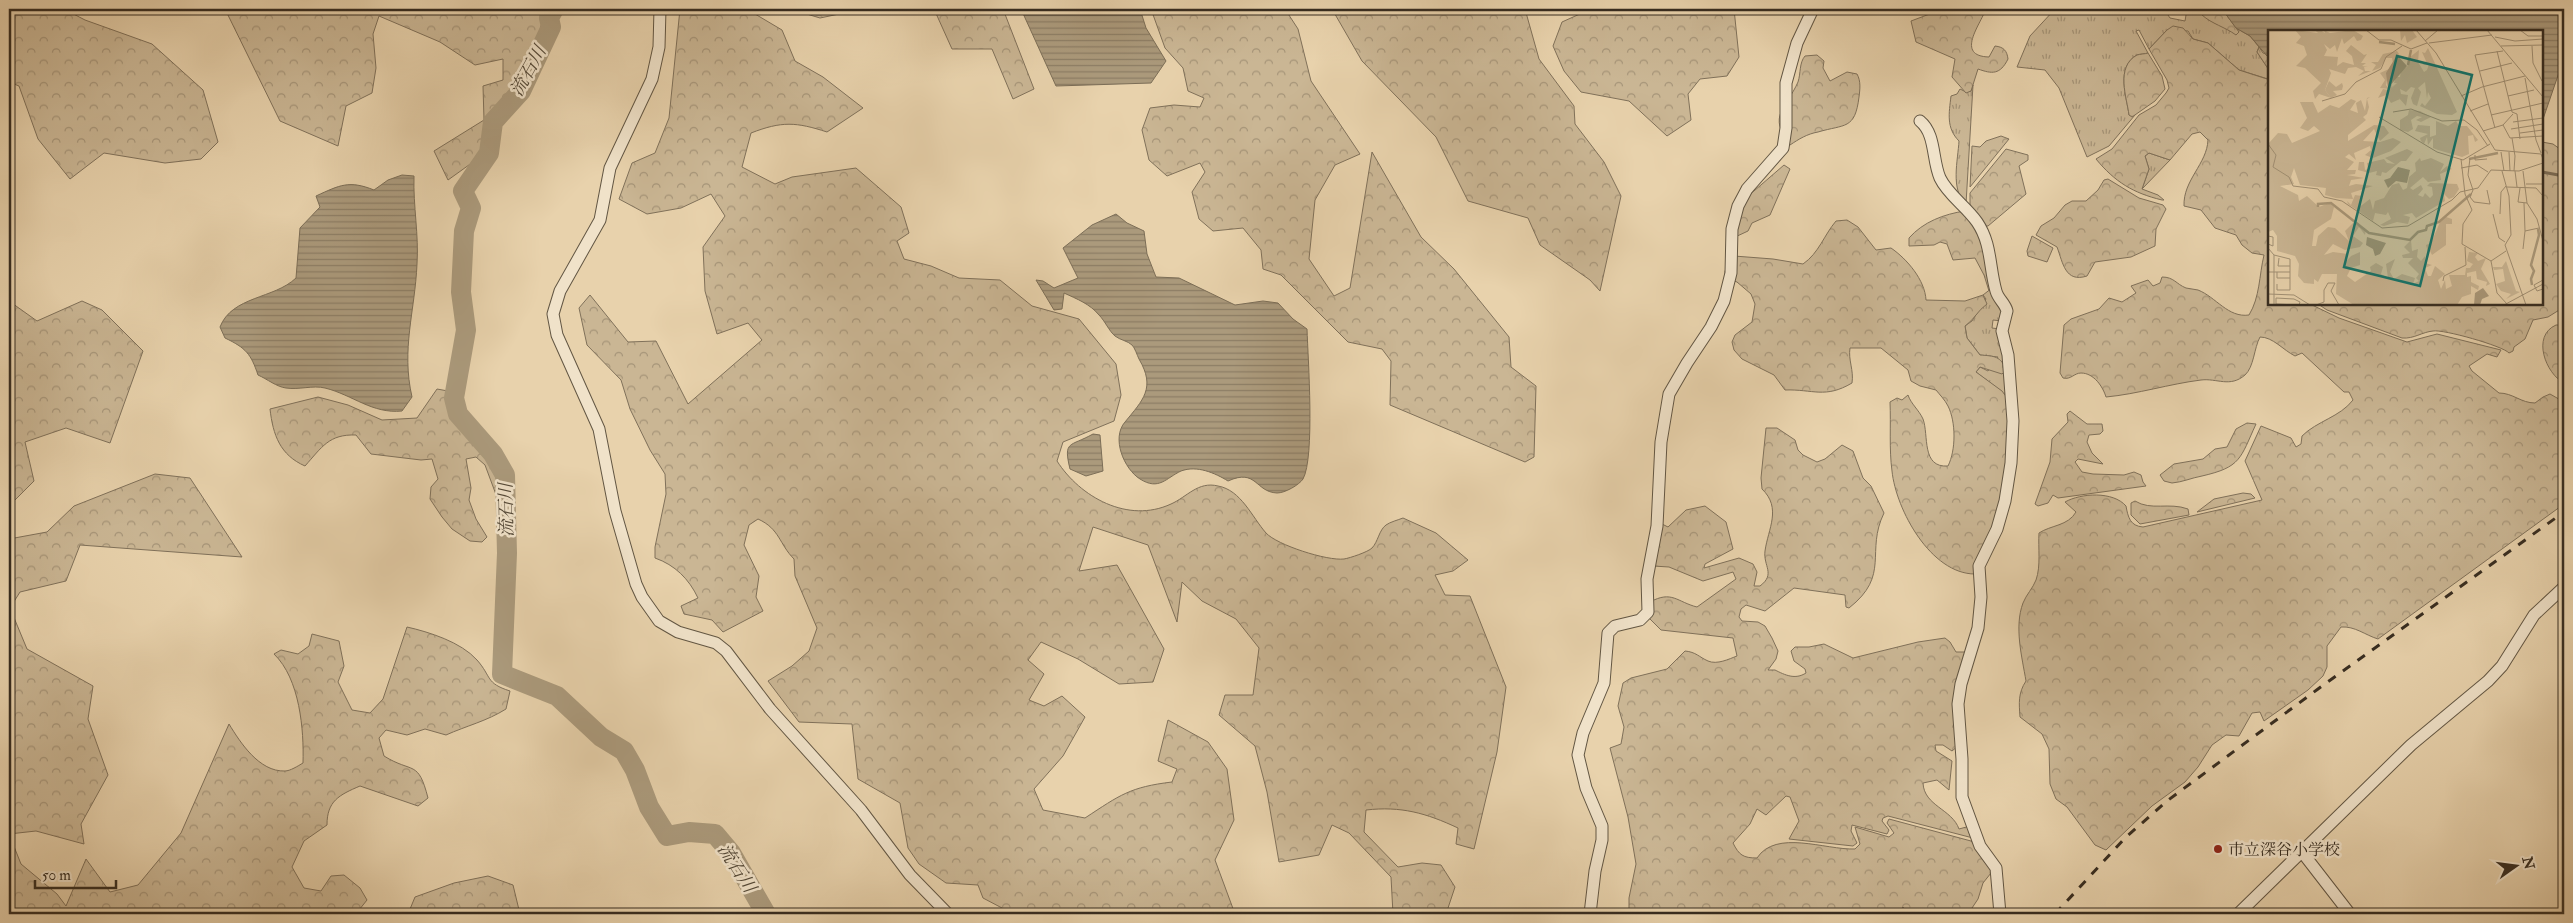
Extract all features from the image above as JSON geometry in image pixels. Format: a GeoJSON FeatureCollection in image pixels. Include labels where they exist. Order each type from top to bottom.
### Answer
{"type":"FeatureCollection","features":[{"type":"Feature","properties":{"kind":"street"},"geometry":{"type":"LineString","coordinates":[[660,9],[659,47],[652,79],[610,168],[600,220],[560,291],[553,314],[558,335],[599,429],[615,511],[636,584],[642,597],[659,620],[678,632],[716,643],[726,651],[770,709],[860,810],[910,875],[948,914]]}},
{"type":"Feature","properties":{"kind":"street"},"geometry":{"type":"LineString","coordinates":[[1590,914],[1595,871],[1602,840],[1602,826],[1586,788],[1578,755],[1583,733],[1604,683],[1608,633],[1614,626],[1640,620],[1648,612],[1647,579],[1657,526],[1661,442],[1669,394],[1711,328],[1724,301],[1731,273],[1732,229],[1738,206],[1747,189],[1783,148],[1786,128],[1786,83],[1797,44],[1813,9]]}},
{"type":"Feature","properties":{"kind":"street"},"geometry":{"type":"LineString","coordinates":[[1920,121],[1927,126],[1941,179],[1977,222],[1986,239],[1991,252],[1996,290],[2007,311],[2002,331],[2008,355],[2013,420],[2011,463],[2005,501],[1996,529],[1979,566],[1981,597],[1978,628],[1961,684],[1958,704],[1962,759],[1962,796],[1980,846],[1996,868],[2000,914]]}},
{"type":"Feature","properties":{"kind":"street"},"geometry":{"type":"LineString","coordinates":[[2238,914],[2411,745],[2488,681],[2502,666],[2534,615],[2564,587]]}},
{"type":"Feature","properties":{"kind":"street"},"geometry":{"type":"LineString","coordinates":[[2302,852],[2350,914]]}},
{"type":"Feature","properties":{"kind":"green space"},"geometry":{"type":"Polygon","coordinates":[[[9,9],[64,9],[85,20],[152,44],[203,90],[218,142],[201,159],[165,163],[104,153],[70,179],[38,139],[19,86],[9,82],[9,9]]]}},
{"type":"Feature","properties":{"kind":"green space"},"geometry":{"type":"Polygon","coordinates":[[[225,9],[542,9],[544,15],[523,93],[499,117],[494,147],[448,180],[434,151],[484,120],[483,86],[503,80],[503,59],[475,65],[440,42],[379,16],[373,34],[376,68],[372,93],[346,106],[338,146],[280,121],[225,9]]]}},
{"type":"Feature","properties":{"kind":"green space"},"geometry":{"type":"Polygon","coordinates":[[[680,9],[750,11],[782,30],[795,61],[823,77],[863,108],[827,132],[806,126],[789,124],[772,126],[751,133],[742,167],[775,184],[792,177],[856,168],[901,207],[909,233],[897,241],[904,259],[931,266],[959,278],[1000,280],[1032,306],[1079,319],[1116,364],[1121,395],[1114,421],[1063,442],[1057,461],[1078,486],[1092,496],[1122,509],[1138,511],[1155,509],[1171,504],[1204,486],[1218,486],[1240,498],[1266,533],[1272,538],[1315,555],[1344,559],[1363,553],[1372,548],[1386,525],[1403,518],[1436,533],[1468,560],[1453,571],[1435,575],[1445,595],[1470,596],[1506,687],[1497,752],[1474,849],[1456,844],[1458,828],[1435,818],[1402,810],[1366,810],[1364,832],[1398,867],[1422,863],[1441,865],[1455,887],[1446,914],[1393,914],[1391,877],[1349,833],[1332,825],[1319,855],[1279,862],[1267,792],[1255,746],[1219,715],[1225,695],[1253,695],[1259,648],[1236,619],[1202,601],[1182,582],[1177,622],[1148,545],[1093,527],[1079,571],[1117,565],[1164,649],[1153,682],[1119,684],[1078,659],[1041,642],[1028,660],[1044,674],[1029,700],[1044,706],[1062,696],[1085,717],[1063,756],[1034,789],[1043,810],[1085,818],[1126,793],[1146,786],[1172,782],[1177,769],[1158,761],[1168,720],[1208,742],[1227,769],[1234,820],[1215,860],[1235,914],[1002,914],[1002,908],[983,898],[978,885],[946,883],[919,864],[908,848],[900,803],[858,779],[852,724],[799,722],[768,681],[792,666],[809,651],[817,628],[795,576],[794,559],[771,527],[758,519],[749,525],[744,545],[759,576],[756,597],[763,611],[723,632],[712,620],[684,614],[681,606],[698,598],[681,574],[655,558],[655,547],[666,494],[665,474],[650,450],[630,409],[621,380],[587,345],[579,308],[590,295],[628,342],[656,341],[688,404],[762,340],[748,323],[717,334],[705,291],[703,247],[725,216],[711,194],[681,208],[647,214],[619,199],[632,163],[655,153],[669,118],[680,9]]]}},
{"type":"Feature","properties":{"kind":"green space"},"geometry":{"type":"Polygon","coordinates":[[[790,9],[863,9],[820,18],[790,9]]]}},
{"type":"Feature","properties":{"kind":"green space"},"geometry":{"type":"Polygon","coordinates":[[[934,9],[1003,9],[1034,89],[1013,99],[992,49],[952,49],[934,9]]]}},
{"type":"Feature","properties":{"kind":"green space"},"geometry":{"type":"Polygon","coordinates":[[[1151,9],[1285,9],[1298,29],[1311,81],[1360,154],[1335,165],[1315,200],[1309,259],[1334,296],[1350,288],[1372,152],[1421,237],[1454,269],[1509,337],[1511,367],[1536,386],[1534,457],[1525,462],[1390,405],[1391,361],[1382,349],[1348,342],[1281,275],[1263,269],[1261,250],[1243,228],[1213,231],[1199,219],[1192,192],[1205,172],[1200,163],[1167,176],[1149,160],[1142,130],[1150,108],[1174,105],[1200,107],[1204,98],[1188,91],[1183,68],[1165,48],[1151,9]]]}},
{"type":"Feature","properties":{"kind":"green space"},"geometry":{"type":"Polygon","coordinates":[[[1332,9],[1525,9],[1539,59],[1574,106],[1575,124],[1604,162],[1621,196],[1600,291],[1590,280],[1540,245],[1528,218],[1468,201],[1436,137],[1362,61],[1332,9]]]}},
{"type":"Feature","properties":{"kind":"green space"},"geometry":{"type":"Polygon","coordinates":[[[1609,9],[1734,9],[1739,57],[1727,76],[1700,79],[1688,94],[1691,120],[1667,136],[1629,101],[1581,92],[1564,71],[1553,46],[1562,22],[1582,13],[1609,9]]]}},
{"type":"Feature","properties":{"kind":"green space"},"geometry":{"type":"Polygon","coordinates":[[[1943,9],[1986,9],[1972,39],[1973,51],[1979,55],[1989,57],[1995,46],[2003,48],[2008,56],[2005,64],[1999,71],[1987,72],[1978,69],[1971,91],[1966,93],[1952,77],[1955,59],[1916,42],[1911,21],[1943,9]]]}},
{"type":"Feature","properties":{"kind":"green space"},"geometry":{"type":"Polygon","coordinates":[[[2055,9],[2164,9],[2170,18],[2185,21],[2187,9],[2201,9],[2214,23],[2224,26],[2236,34],[2239,32],[2236,28],[2250,36],[2259,47],[2257,52],[2268,68],[2268,79],[2239,70],[2208,43],[2193,39],[2188,31],[2167,30],[2149,49],[2139,30],[2136,31],[2148,53],[2137,55],[2130,60],[2124,75],[2129,115],[2135,115],[2109,146],[2087,157],[2059,88],[2045,70],[2017,67],[2030,36],[2055,9]]]}},
{"type":"Feature","properties":{"kind":"green space"},"geometry":{"type":"Polygon","coordinates":[[[2201,9],[2222,9],[2239,32],[2236,35],[2210,21],[2202,15],[2204,11],[2201,9]]]}},
{"type":"Feature","properties":{"kind":"green space"},"geometry":{"type":"Polygon","coordinates":[[[2173,26],[2183,28],[2193,39],[2208,43],[2239,70],[2267,79],[2268,74],[2268,305],[2312,305],[2339,318],[2407,342],[2437,334],[2501,350],[2497,357],[2487,354],[2469,366],[2472,371],[2499,393],[2504,393],[2530,403],[2535,403],[2550,394],[2564,402],[2564,504],[2378,639],[2355,629],[2341,627],[2327,646],[2327,667],[2323,676],[2308,690],[2264,721],[2260,712],[2252,713],[2239,736],[2226,735],[2212,745],[2198,767],[2185,782],[2152,806],[2106,850],[2095,845],[2067,807],[2056,799],[2050,784],[2049,749],[2042,734],[2020,717],[2020,694],[2026,681],[2019,632],[2020,612],[2038,575],[2039,533],[2064,523],[2073,517],[2076,512],[2065,502],[2088,495],[2105,496],[2120,501],[2126,506],[2132,523],[2143,527],[2262,500],[2245,461],[2261,426],[2291,438],[2296,447],[2301,444],[2302,436],[2314,426],[2342,411],[2353,400],[2349,392],[2344,392],[2302,353],[2295,356],[2274,341],[2260,337],[2248,372],[2239,379],[2229,382],[2201,380],[2106,397],[2103,389],[2090,375],[2079,373],[2063,378],[2060,373],[2064,325],[2071,319],[2099,309],[2109,298],[2122,302],[2136,293],[2131,286],[2148,280],[2153,286],[2160,283],[2162,277],[2169,278],[2186,288],[2204,293],[2228,310],[2242,315],[2249,315],[2253,308],[2264,255],[2252,253],[2242,245],[2236,235],[2215,228],[2201,210],[2184,206],[2187,188],[2207,149],[2208,140],[2200,132],[2192,134],[2170,160],[2149,153],[2145,156],[2149,169],[2142,189],[2158,195],[2164,200],[2142,194],[2125,186],[2096,159],[2112,149],[2139,115],[2156,105],[2169,88],[2167,80],[2149,49],[2173,26]]]}},
{"type":"Feature","properties":{"kind":"green space"},"geometry":{"type":"Polygon","coordinates":[[[2259,47],[2263,53],[2268,55],[2268,68],[2257,52],[2259,47]]]}},
{"type":"Feature","properties":{"kind":"green space"},"geometry":{"type":"Polygon","coordinates":[[[2148,53],[2162,76],[2165,89],[2155,101],[2132,117],[2129,115],[2125,92],[2124,75],[2126,67],[2130,60],[2137,55],[2148,53]]]}},
{"type":"Feature","properties":{"kind":"green space"},"geometry":{"type":"Polygon","coordinates":[[[1817,55],[1824,61],[1823,68],[1830,81],[1847,72],[1857,74],[1860,85],[1855,115],[1847,124],[1810,134],[1790,145],[1783,135],[1780,126],[1781,112],[1798,82],[1803,59],[1805,56],[1817,55]]]}},
{"type":"Feature","properties":{"kind":"green space"},"geometry":{"type":"Polygon","coordinates":[[[1973,85],[1966,204],[1961,198],[1956,183],[1959,141],[1950,126],[1949,114],[1951,96],[1957,94],[1960,89],[1966,92],[1971,91],[1973,85]]]}},
{"type":"Feature","properties":{"kind":"green space"},"geometry":{"type":"Polygon","coordinates":[[[2001,136],[2009,139],[1970,187],[1972,146],[1980,147],[1986,141],[2001,136]]]}},
{"type":"Feature","properties":{"kind":"green space"},"geometry":{"type":"Polygon","coordinates":[[[2543,142],[2553,144],[2564,152],[2564,307],[2548,317],[2533,320],[2525,339],[2514,347],[2513,351],[2509,353],[2485,342],[2439,331],[2402,338],[2327,310],[2320,305],[2543,305],[2543,142]]]}},
{"type":"Feature","properties":{"kind":"green space"},"geometry":{"type":"Polygon","coordinates":[[[2006,149],[2028,155],[2028,160],[2019,166],[2026,194],[1988,226],[1984,226],[1970,208],[1970,193],[2006,149]]]}},
{"type":"Feature","properties":{"kind":"green space"},"geometry":{"type":"Polygon","coordinates":[[[2149,153],[2170,160],[2142,189],[2149,169],[2145,156],[2149,153]]]}},
{"type":"Feature","properties":{"kind":"green space"},"geometry":{"type":"Polygon","coordinates":[[[1784,165],[1790,169],[1770,215],[1752,223],[1748,231],[1733,238],[1731,224],[1747,197],[1784,165]]]}},
{"type":"Feature","properties":{"kind":"green space"},"geometry":{"type":"Polygon","coordinates":[[[2108,179],[2139,198],[2163,205],[2166,209],[2156,229],[2155,246],[2131,257],[2095,262],[2087,276],[2074,277],[2069,274],[2063,265],[2057,247],[2036,235],[2041,226],[2054,218],[2065,205],[2072,201],[2086,201],[2098,190],[2104,180],[2108,179]]]}},
{"type":"Feature","properties":{"kind":"green space"},"geometry":{"type":"Polygon","coordinates":[[[1965,211],[1981,232],[1992,288],[1989,291],[1984,275],[1975,258],[1953,260],[1947,244],[1940,242],[1934,245],[1909,246],[1909,238],[1927,223],[1949,214],[1965,211]]]}},
{"type":"Feature","properties":{"kind":"green space"},"geometry":{"type":"Polygon","coordinates":[[[1847,220],[1858,227],[1876,250],[1891,248],[1903,258],[1919,278],[1926,300],[1965,301],[1983,295],[1987,304],[1965,326],[1967,338],[1980,355],[1999,359],[2004,365],[2006,370],[2002,374],[1980,367],[1976,372],[2002,391],[2008,399],[2011,421],[2004,500],[1975,574],[1959,571],[1944,563],[1930,552],[1908,521],[1895,487],[1891,454],[1890,402],[1897,398],[1902,400],[1908,395],[1923,419],[1928,449],[1934,462],[1939,465],[1948,466],[1951,459],[1954,444],[1954,428],[1951,413],[1947,404],[1936,390],[1920,386],[1911,381],[1908,370],[1881,348],[1850,348],[1852,383],[1843,388],[1826,392],[1785,390],[1774,375],[1742,359],[1734,350],[1732,342],[1735,335],[1752,322],[1755,304],[1751,294],[1737,282],[1725,278],[1725,271],[1734,256],[1773,259],[1803,264],[1813,255],[1836,221],[1847,220]]]}},
{"type":"Feature","properties":{"kind":"green space"},"geometry":{"type":"Polygon","coordinates":[[[2032,236],[2053,248],[2047,262],[2028,256],[2027,251],[2032,236]]]}},
{"type":"Feature","properties":{"kind":"green space"},"geometry":{"type":"Polygon","coordinates":[[[1992,288],[2003,306],[2002,321],[1993,320],[1992,328],[2000,329],[2008,399],[2001,391],[1976,372],[1980,367],[1988,371],[1998,357],[1980,355],[1967,338],[1965,326],[1972,321],[1986,299],[1983,295],[1992,288]]]}},
{"type":"Feature","properties":{"kind":"green space"},"geometry":{"type":"Polygon","coordinates":[[[9,301],[37,321],[82,301],[102,310],[143,351],[110,443],[66,428],[25,442],[34,481],[9,506],[9,301]]]}},
{"type":"Feature","properties":{"kind":"green space"},"geometry":{"type":"Polygon","coordinates":[[[2556,325],[2564,325],[2564,383],[2552,372],[2544,355],[2544,337],[2548,330],[2556,325]]]}},
{"type":"Feature","properties":{"kind":"green space"},"geometry":{"type":"Polygon","coordinates":[[[437,389],[448,391],[455,406],[478,431],[505,476],[505,488],[498,500],[485,465],[476,457],[466,459],[471,488],[469,500],[476,519],[487,537],[482,542],[470,541],[452,529],[430,499],[431,487],[438,479],[432,459],[421,460],[371,454],[356,435],[347,435],[332,439],[305,466],[289,456],[279,443],[271,418],[270,409],[318,397],[348,405],[382,420],[417,418],[437,389]]]}},
{"type":"Feature","properties":{"kind":"green space"},"geometry":{"type":"Polygon","coordinates":[[[2070,411],[2087,424],[2102,424],[2103,431],[2100,434],[2089,435],[2087,442],[2092,453],[2103,464],[2078,459],[2075,462],[2082,472],[2124,475],[2134,472],[2141,475],[2146,486],[2058,498],[2053,495],[2048,503],[2038,506],[2035,504],[2050,462],[2052,439],[2068,422],[2067,414],[2070,411]]]}},
{"type":"Feature","properties":{"kind":"green space"},"geometry":{"type":"Polygon","coordinates":[[[2247,423],[2256,424],[2238,460],[2232,465],[2215,473],[2172,483],[2164,481],[2160,475],[2174,464],[2203,459],[2215,449],[2227,447],[2236,429],[2247,423]]]}},
{"type":"Feature","properties":{"kind":"green space"},"geometry":{"type":"Polygon","coordinates":[[[1766,428],[1777,428],[1795,440],[1798,450],[1803,455],[1817,462],[1825,459],[1842,445],[1853,451],[1863,478],[1871,486],[1884,513],[1876,540],[1874,574],[1870,585],[1862,596],[1849,608],[1846,607],[1845,595],[1794,588],[1765,611],[1746,605],[1741,609],[1739,617],[1742,621],[1758,622],[1765,626],[1778,651],[1776,659],[1768,670],[1775,670],[1790,676],[1806,673],[1805,669],[1794,661],[1791,651],[1795,647],[1824,644],[1853,658],[1918,642],[1945,638],[1956,652],[1966,652],[1958,746],[1952,751],[1943,745],[1935,745],[1936,751],[1952,761],[1949,790],[1937,780],[1923,783],[1928,797],[1951,817],[1959,829],[1970,826],[1973,838],[1888,816],[1883,818],[1882,821],[1889,830],[1887,834],[1852,825],[1851,831],[1857,843],[1853,846],[1789,839],[1799,821],[1790,797],[1786,796],[1766,815],[1757,809],[1750,824],[1733,843],[1742,855],[1752,858],[1757,858],[1765,849],[1776,844],[1802,843],[1855,849],[1860,844],[1855,827],[1889,837],[1894,833],[1887,823],[1889,819],[1971,841],[1995,868],[1983,883],[1978,899],[1970,911],[1951,914],[1908,914],[1903,907],[1897,914],[1629,914],[1629,898],[1636,864],[1628,817],[1610,748],[1621,744],[1624,727],[1618,706],[1623,683],[1631,678],[1667,669],[1685,651],[1712,662],[1723,661],[1737,656],[1733,638],[1661,630],[1648,617],[1650,602],[1669,597],[1697,607],[1736,579],[1733,572],[1703,581],[1669,567],[1653,566],[1662,524],[1668,527],[1686,510],[1705,506],[1726,522],[1733,549],[1705,564],[1704,568],[1739,558],[1753,564],[1757,572],[1754,586],[1760,586],[1765,582],[1768,570],[1765,551],[1773,511],[1768,496],[1762,489],[1761,478],[1766,428]]]}},
{"type":"Feature","properties":{"kind":"green space"},"geometry":{"type":"Polygon","coordinates":[[[155,474],[190,478],[242,557],[80,545],[66,581],[20,592],[10,608],[27,649],[93,686],[88,719],[108,775],[81,824],[84,844],[36,831],[9,834],[9,539],[47,532],[74,506],[155,474]]]}},
{"type":"Feature","properties":{"kind":"green space"},"geometry":{"type":"Polygon","coordinates":[[[2243,493],[2251,494],[2255,498],[2197,512],[2214,499],[2243,493]]]}},
{"type":"Feature","properties":{"kind":"green space"},"geometry":{"type":"Polygon","coordinates":[[[2135,501],[2154,506],[2181,507],[2188,509],[2189,515],[2140,524],[2131,515],[2131,503],[2135,501]]]}},
{"type":"Feature","properties":{"kind":"green space"},"geometry":{"type":"Polygon","coordinates":[[[407,627],[454,643],[477,660],[496,685],[510,691],[506,709],[446,735],[425,729],[407,735],[386,730],[379,738],[384,756],[417,772],[428,798],[418,806],[360,786],[340,796],[329,810],[327,825],[304,841],[292,867],[304,888],[321,891],[331,876],[344,875],[360,888],[367,900],[359,910],[330,914],[9,914],[9,834],[21,864],[57,894],[66,906],[86,859],[110,892],[138,885],[181,833],[229,724],[251,755],[267,767],[285,771],[303,763],[303,736],[299,706],[290,677],[274,654],[281,650],[298,654],[309,646],[312,634],[339,641],[344,666],[338,682],[352,710],[370,713],[383,699],[407,627]]]}},
{"type":"Feature","properties":{"kind":"green space"},"geometry":{"type":"Polygon","coordinates":[[[488,876],[513,885],[520,914],[408,914],[415,897],[454,883],[488,876]]]}},
{"type":"Feature","properties":{"kind":"shaded area"},"geometry":{"type":"Polygon","coordinates":[[[1021,9],[1140,9],[1146,28],[1166,61],[1151,83],[1056,86],[1021,9]]]}},
{"type":"Feature","properties":{"kind":"shaded area"},"geometry":{"type":"Polygon","coordinates":[[[2222,9],[2564,9],[2564,58],[2543,119],[2543,30],[2268,30],[2267,56],[2250,36],[2236,28],[2222,9]]]}},
{"type":"Feature","properties":{"kind":"shaded area"},"geometry":{"type":"Polygon","coordinates":[[[402,175],[414,176],[417,253],[416,281],[408,346],[409,379],[412,397],[402,411],[381,410],[325,388],[283,387],[258,375],[247,352],[225,338],[220,327],[226,317],[244,303],[277,290],[296,278],[300,228],[320,207],[316,196],[345,185],[358,185],[374,190],[388,180],[402,175]]]}},
{"type":"Feature","properties":{"kind":"shaded area"},"geometry":{"type":"Polygon","coordinates":[[[1116,214],[1127,223],[1144,231],[1147,254],[1156,277],[1179,278],[1235,305],[1263,301],[1278,303],[1293,319],[1307,329],[1310,407],[1309,450],[1303,479],[1295,486],[1284,492],[1270,492],[1245,477],[1228,481],[1199,469],[1187,469],[1162,482],[1152,484],[1140,479],[1129,468],[1121,453],[1119,436],[1125,422],[1142,400],[1147,386],[1144,369],[1135,350],[1133,346],[1115,336],[1095,311],[1064,293],[1062,309],[1054,310],[1036,280],[1043,281],[1054,288],[1078,278],[1063,248],[1092,225],[1116,214]]]}},
{"type":"Feature","properties":{"kind":"shaded area"},"geometry":{"type":"Polygon","coordinates":[[[1093,434],[1100,435],[1103,471],[1086,476],[1070,469],[1067,453],[1070,446],[1074,443],[1093,434]]]}},
{"type":"Feature","properties":{"kind":"waterway","name":"流石川"},"geometry":{"type":"LineString","coordinates":[[554,9],[549,18],[551,27],[521,91],[493,122],[489,153],[463,191],[471,208],[464,231],[461,292],[466,330],[454,398],[458,414],[493,454],[505,475],[507,553],[502,674],[557,696],[601,737],[624,751],[635,770],[649,807],[667,836],[689,832],[715,834],[731,853],[766,914]]}},
{"type":"Feature","properties":{"kind":"waterway"},"geometry":{"type":"LineString","coordinates":[[2543,172],[2564,176]]}},
{"type":"Feature","properties":{"kind":"railway"},"geometry":{"type":"LineString","coordinates":[[2055,914],[2125,838],[2167,801],[2318,689],[2564,512]]}},
{"type":"Feature","properties":{"kind":"place","name":"市立深谷小学校"},"geometry":{"type":"Point","coordinates":[2218,849]}}]}
